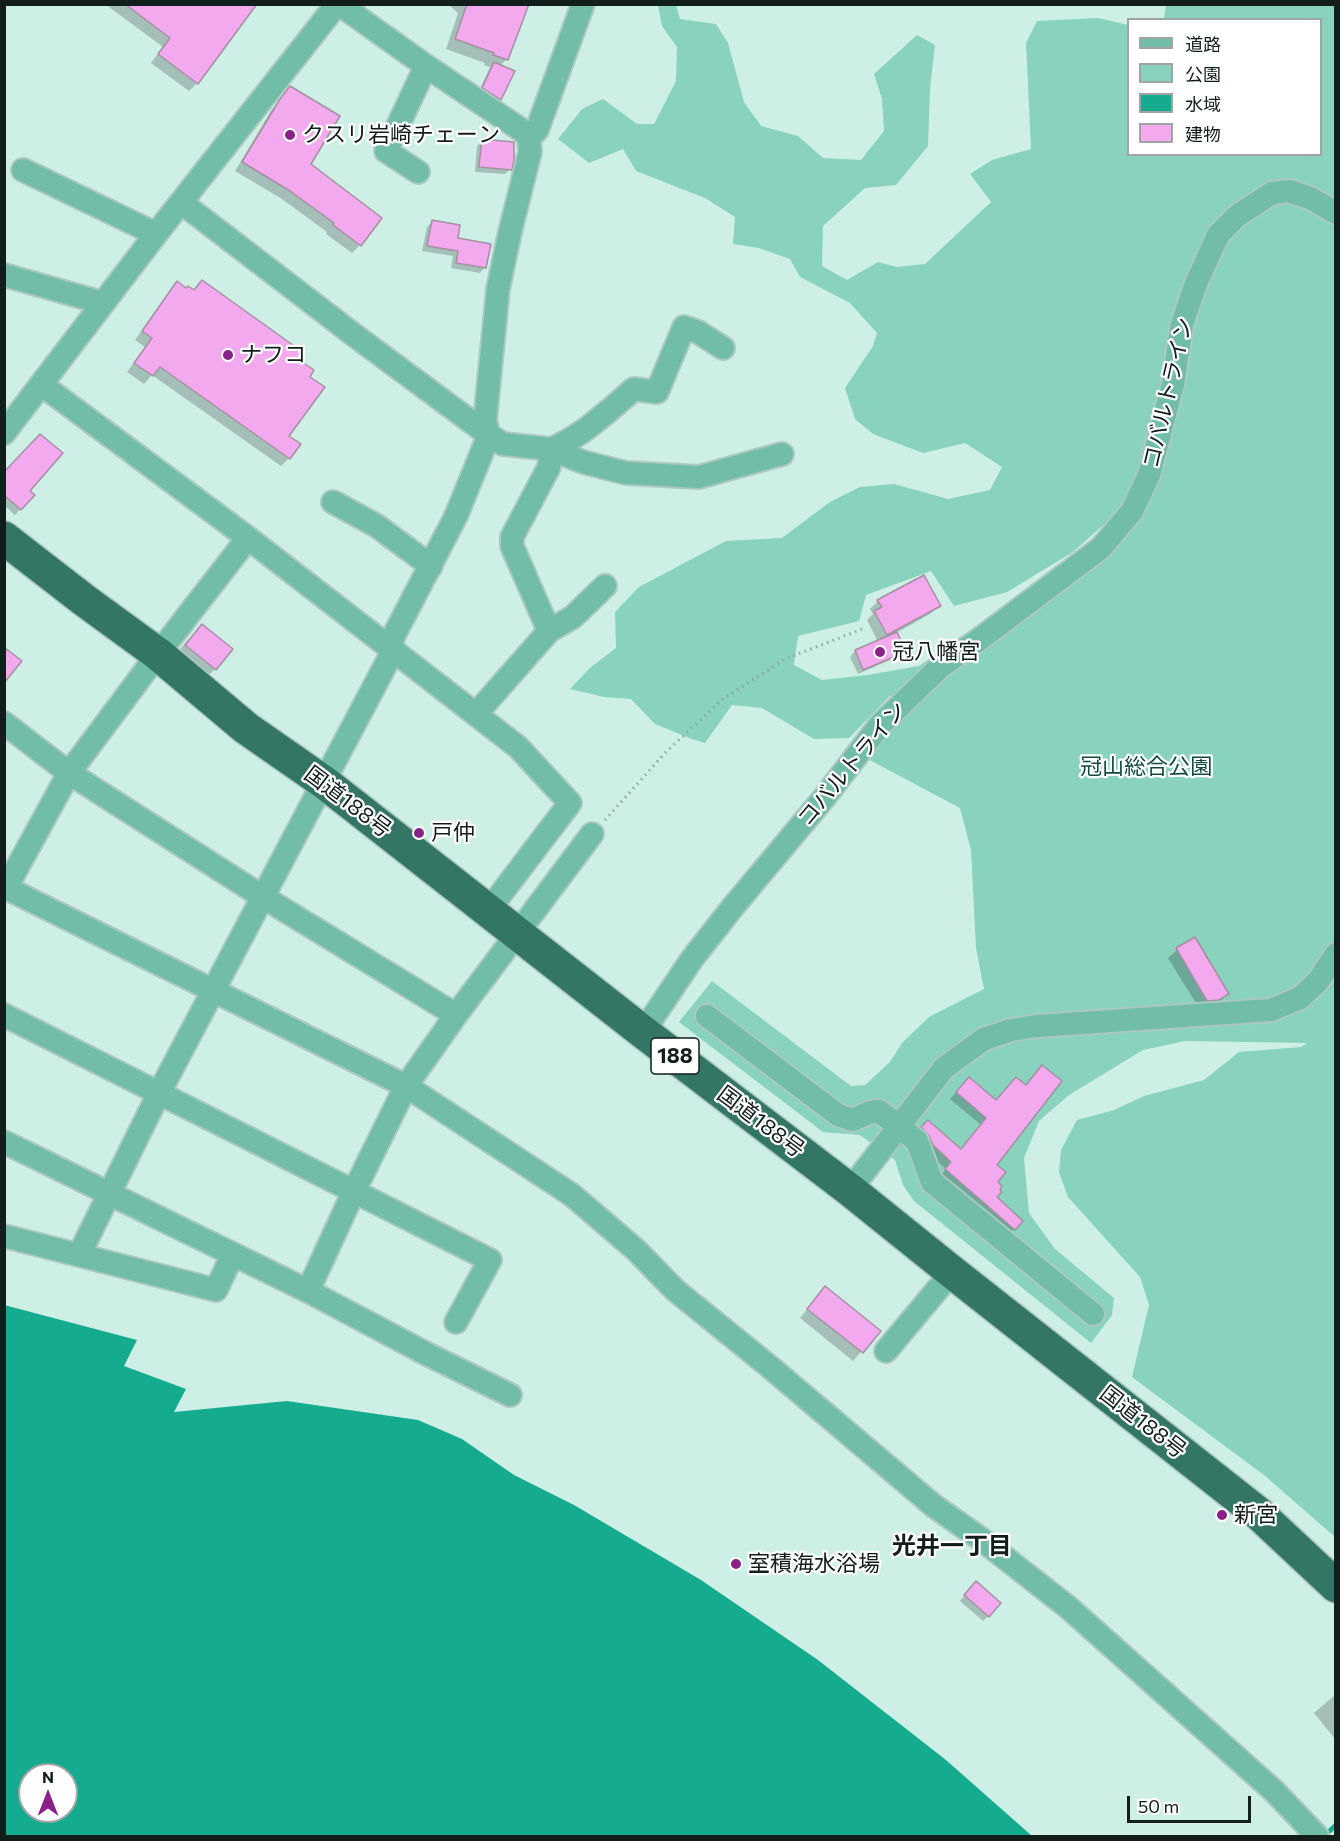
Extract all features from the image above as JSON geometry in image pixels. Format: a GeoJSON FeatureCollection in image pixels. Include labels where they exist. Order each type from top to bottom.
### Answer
{"type":"FeatureCollection","features":[{"type":"Feature","properties":{"kind":"highway","name":"国道188号"},"geometry":{"type":"LineString","coordinates":[[4,538],[158,654],[246,728],[325,783],[643,1032],[850,1190],[1258,1513],[1335,1586]]}},
{"type":"Feature","properties":{"kind":"street"},"geometry":{"type":"LineString","coordinates":[[4,433],[156,234],[338,4],[523,131],[529,138],[530,152],[498,289],[485,421],[489,435],[456,516],[392,639],[393,651],[159,1093],[79,1255]]}},
{"type":"Feature","properties":{"kind":"street"},"geometry":{"type":"LineString","coordinates":[[529,138],[537,130],[583,4]]}},
{"type":"Feature","properties":{"kind":"street"},"geometry":{"type":"LineString","coordinates":[[418,172],[386,151],[426,66]]}},
{"type":"Feature","properties":{"kind":"street"},"geometry":{"type":"LineString","coordinates":[[23,170],[156,234]]}},
{"type":"Feature","properties":{"kind":"street","name":"コバルトライン"},"geometry":{"type":"LineString","coordinates":[[643,1032],[693,959],[732,908],[824,798],[880,725],[940,667],[1101,548],[1132,511],[1149,475],[1173,384],[1182,324],[1195,286],[1218,235],[1237,216],[1272,193],[1289,191],[1310,198],[1335,213]]}},
{"type":"Feature","properties":{"kind":"street"},"geometry":{"type":"LineString","coordinates":[[182,202],[345,328],[503,444],[551,449],[583,462],[626,473],[699,477],[782,454]]}},
{"type":"Feature","properties":{"kind":"street"},"geometry":{"type":"LineString","coordinates":[[4,275],[103,303]]}},
{"type":"Feature","properties":{"kind":"street"},"geometry":{"type":"LineString","coordinates":[[551,449],[565,444],[595,423],[634,389],[657,392],[684,327],[699,332],[723,348]]}},
{"type":"Feature","properties":{"kind":"street"},"geometry":{"type":"LineString","coordinates":[[42,385],[248,538],[518,747],[570,803],[488,911]]}},
{"type":"Feature","properties":{"kind":"street"},"geometry":{"type":"LineString","coordinates":[[549,631],[512,546],[512,537],[549,467],[551,449]]}},
{"type":"Feature","properties":{"kind":"street"},"geometry":{"type":"LineString","coordinates":[[333,502],[377,526],[431,566]]}},
{"type":"Feature","properties":{"kind":"street"},"geometry":{"type":"LineString","coordinates":[[248,538],[69,773],[5,887],[406,1086],[572,1195],[636,1250],[675,1290],[917,1491],[1069,1608],[1274,1791],[1317,1836]]}},
{"type":"Feature","properties":{"kind":"street"},"geometry":{"type":"LineString","coordinates":[[476,714],[549,631],[573,617],[605,586]]}},
{"type":"Feature","properties":{"kind":"street"},"geometry":{"type":"LineString","coordinates":[[4,723],[69,773],[263,897],[456,1015]]}},
{"type":"Feature","properties":{"kind":"street"},"geometry":{"type":"LineString","coordinates":[[308,1291],[406,1086],[456,1015],[592,834]]}},
{"type":"Feature","properties":{"kind":"street"},"geometry":{"type":"LineString","coordinates":[[850,1190],[944,1068],[984,1040],[1011,1030],[1037,1026],[1271,1010],[1300,999],[1318,981],[1335,954]]}},
{"type":"Feature","properties":{"kind":"street"},"geometry":{"type":"LineString","coordinates":[[4,1015],[490,1260],[456,1322]]}},
{"type":"Feature","properties":{"kind":"street"},"geometry":{"type":"LineString","coordinates":[[707,1016],[838,1115],[852,1120],[879,1111],[917,1141],[932,1182],[1093,1314]]}},
{"type":"Feature","properties":{"kind":"street"},"geometry":{"type":"LineString","coordinates":[[4,1142],[308,1291],[510,1395]]}},
{"type":"Feature","properties":{"kind":"street"},"geometry":{"type":"LineString","coordinates":[[4,1236],[216,1290],[233,1254]]}},
{"type":"Feature","properties":{"kind":"street"},"geometry":{"type":"LineString","coordinates":[[886,1351],[952,1272]]}},
{"type":"Feature","properties":{"kind":"path"},"geometry":{"type":"LineString","coordinates":[[592,834],[666,752],[723,699],[785,659],[865,628]]}},
{"type":"Feature","properties":{"kind":"green space","name":"冠山総合公園"},"geometry":{"type":"Polygon","coordinates":[[[658,5],[676,5],[680,19],[716,24],[728,43],[744,102],[761,126],[798,136],[823,158],[861,160],[884,131],[882,99],[874,74],[917,35],[935,45],[930,89],[928,146],[896,185],[865,188],[823,226],[822,266],[847,280],[878,262],[897,267],[925,264],[991,202],[970,174],[992,160],[1031,149],[1026,43],[1037,21],[1098,18],[1127,25],[1127,156],[1322,156],[1322,18],[1164,18],[1166,5],[1335,5],[1335,1537],[1264,1475],[1132,1377],[1149,1305],[1140,1277],[1068,1197],[1059,1172],[1061,1150],[1077,1120],[1114,1110],[1144,1096],[1204,1080],[1239,1052],[1301,1047],[1307,1043],[1185,1041],[1143,1050],[1069,1095],[1039,1121],[1024,1158],[1029,1213],[1055,1249],[1114,1298],[1112,1315],[1091,1343],[914,1201],[903,1185],[895,1160],[860,1135],[823,1132],[679,1022],[712,981],[851,1086],[865,1085],[890,1062],[902,1043],[929,1017],[984,989],[976,948],[971,850],[960,808],[866,758],[916,699],[890,696],[849,738],[814,739],[762,708],[732,705],[705,743],[655,724],[631,699],[604,697],[570,689],[590,668],[616,648],[615,612],[639,587],[726,541],[782,538],[830,502],[860,487],[894,484],[948,499],[990,490],[1002,467],[965,443],[923,453],[873,434],[855,419],[845,388],[873,346],[877,333],[850,303],[800,277],[790,259],[759,248],[733,244],[735,217],[705,198],[636,171],[623,149],[589,163],[558,139],[582,109],[603,99],[637,124],[654,124],[676,81],[677,47],[662,26],[658,5]],[[1155,479],[1073,552],[1007,592],[954,606],[931,571],[866,595],[859,621],[798,636],[794,665],[822,680],[919,666],[952,644],[985,644],[1110,557],[1136,524],[1155,479]]]}},
{"type":"Feature","properties":{"kind":"water"},"geometry":{"type":"Polygon","coordinates":[[[4,1305],[137,1340],[124,1366],[186,1389],[174,1412],[287,1401],[418,1420],[462,1439],[514,1475],[574,1505],[701,1580],[818,1660],[946,1760],[1032,1836],[5,1836],[4,1305]]]}},
{"type":"Feature","properties":{"kind":"building"},"geometry":{"type":"Polygon","coordinates":[[[125,4],[257,4],[198,84],[158,54],[170,38],[125,4]]]}},
{"type":"Feature","properties":{"kind":"building"},"geometry":{"type":"Polygon","coordinates":[[[467,4],[529,4],[508,60],[455,39],[467,4]]]}},
{"type":"Feature","properties":{"kind":"building"},"geometry":{"type":"Polygon","coordinates":[[[494,62],[515,71],[501,100],[482,88],[494,62]]]}},
{"type":"Feature","properties":{"kind":"building"},"geometry":{"type":"Polygon","coordinates":[[[290,86],[340,116],[311,164],[382,218],[361,246],[290,191],[242,162],[290,86]]]}},
{"type":"Feature","properties":{"kind":"building"},"geometry":{"type":"Polygon","coordinates":[[[482,139],[514,142],[512,170],[479,167],[482,139]]]}},
{"type":"Feature","properties":{"kind":"building"},"geometry":{"type":"Polygon","coordinates":[[[432,220],[460,225],[458,238],[491,244],[486,268],[456,263],[458,251],[427,246],[432,220]]]}},
{"type":"Feature","properties":{"kind":"building"},"geometry":{"type":"Polygon","coordinates":[[[202,280],[304,353],[299,360],[314,370],[310,377],[325,387],[289,436],[301,444],[290,459],[160,367],[153,376],[134,363],[152,338],[142,331],[177,281],[186,288],[188,286],[194,290],[202,280]]]}},
{"type":"Feature","properties":{"kind":"building"},"geometry":{"type":"Polygon","coordinates":[[[40,434],[63,453],[30,491],[35,495],[21,510],[4,495],[4,472],[40,434]]]}},
{"type":"Feature","properties":{"kind":"building"},"geometry":{"type":"Polygon","coordinates":[[[924,575],[941,606],[887,635],[874,611],[882,607],[877,600],[924,575]]]}},
{"type":"Feature","properties":{"kind":"building"},"geometry":{"type":"Polygon","coordinates":[[[202,624],[233,649],[216,670],[185,645],[202,624]]]}},
{"type":"Feature","properties":{"kind":"building"},"geometry":{"type":"Polygon","coordinates":[[[897,632],[906,652],[863,670],[855,650],[897,632]]]}},
{"type":"Feature","properties":{"kind":"building"},"geometry":{"type":"Polygon","coordinates":[[[4,647],[22,661],[4,683],[4,647]]]}},
{"type":"Feature","properties":{"kind":"building"},"geometry":{"type":"Polygon","coordinates":[[[1195,937],[1229,994],[1219,1000],[1207,1001],[1176,948],[1195,937]]]}},
{"type":"Feature","properties":{"kind":"building"},"geometry":{"type":"Polygon","coordinates":[[[1042,1065],[1062,1081],[997,1165],[1006,1172],[998,1182],[1002,1186],[1000,1190],[1002,1192],[997,1197],[1023,1221],[1015,1230],[945,1169],[951,1162],[933,1145],[921,1127],[928,1120],[961,1149],[986,1118],[956,1092],[969,1077],[996,1100],[1016,1077],[1026,1085],[1042,1065]]]}},
{"type":"Feature","properties":{"kind":"building"},"geometry":{"type":"Polygon","coordinates":[[[825,1286],[881,1331],[863,1353],[807,1309],[825,1286]]]}},
{"type":"Feature","properties":{"kind":"building"},"geometry":{"type":"Polygon","coordinates":[[[976,1581],[1001,1603],[989,1617],[964,1595],[976,1581]]]}},
{"type":"Feature","properties":{"kind":"waterway"},"geometry":{"type":"LineString","coordinates":[[1324,1836],[1336,1825]]}},
{"type":"Feature","properties":{"kind":"place","name":"クスリ岩崎チェーン"},"geometry":{"type":"Point","coordinates":[290,135]}},
{"type":"Feature","properties":{"kind":"place","name":"ナフコ"},"geometry":{"type":"Point","coordinates":[228,355]}},
{"type":"Feature","properties":{"kind":"place","name":"冠八幡宮"},"geometry":{"type":"Point","coordinates":[880,652]}},
{"type":"Feature","properties":{"kind":"place","name":"戸仲"},"geometry":{"type":"Point","coordinates":[419,833]}},
{"type":"Feature","properties":{"kind":"place","name":"新宮"},"geometry":{"type":"Point","coordinates":[1222,1515]}},
{"type":"Feature","properties":{"kind":"place","name":"室積海水浴場"},"geometry":{"type":"Point","coordinates":[736,1564]}},
{"type":"Feature","properties":{"kind":"district","name":"光井一丁目"},"geometry":{"type":"Point","coordinates":[952,1546]}}]}
